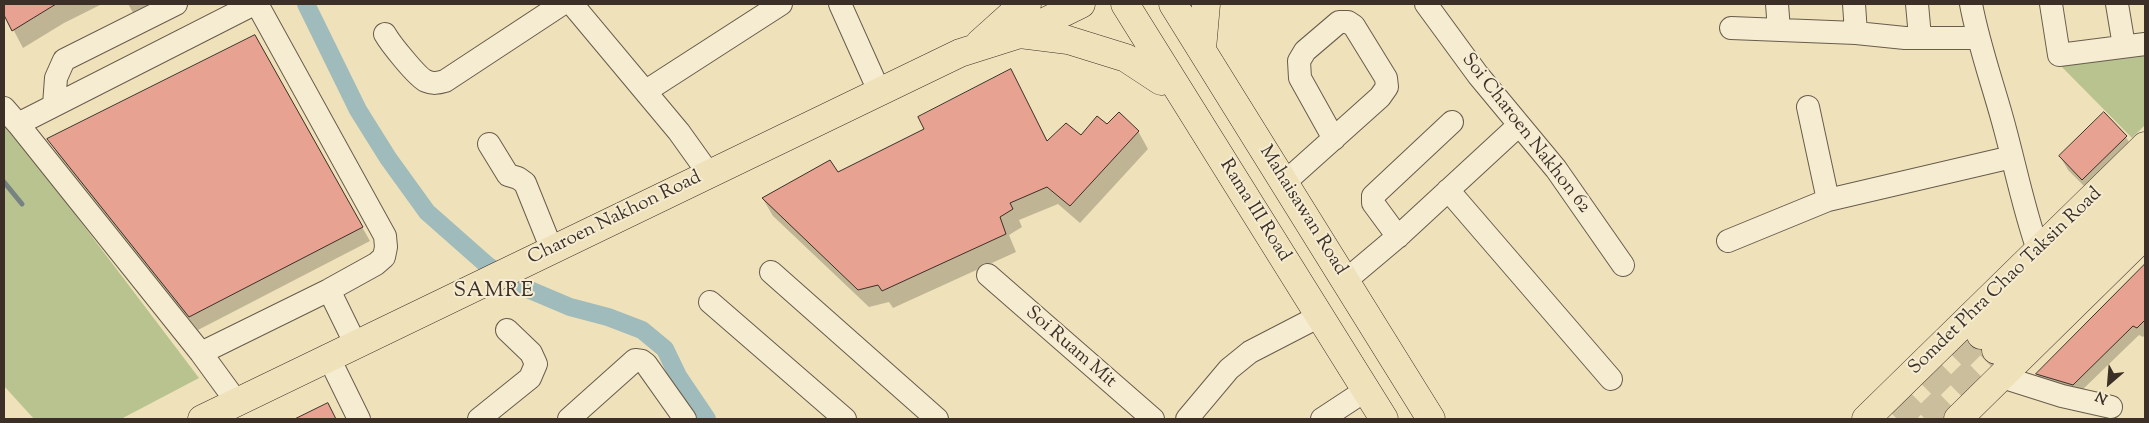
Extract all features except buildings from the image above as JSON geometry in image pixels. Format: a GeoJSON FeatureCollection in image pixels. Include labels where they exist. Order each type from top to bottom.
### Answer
{"type":"FeatureCollection","features":[{"type":"Feature","properties":{"kind":"main road","name":"Charoen Nakhon Road"},"geometry":{"type":"LineString","coordinates":[[202,419],[879,91],[960,53],[1020,34],[1081,4]]}},
{"type":"Feature","properties":{"kind":"main road"},"geometry":{"type":"LineString","coordinates":[[1113,4],[1372,419]]}},
{"type":"Feature","properties":{"kind":"main road","name":"Rama III Road"},"geometry":{"type":"LineString","coordinates":[[1125,4],[1384,419]]}},
{"type":"Feature","properties":{"kind":"main road","name":"Rama III Road"},"geometry":{"type":"LineString","coordinates":[[1154,4],[1410,419]]}},
{"type":"Feature","properties":{"kind":"main road","name":"Mahaisawan Road"},"geometry":{"type":"LineString","coordinates":[[1173,4],[1431,419]]}},
{"type":"Feature","properties":{"kind":"main road"},"geometry":{"type":"LineString","coordinates":[[1202,49],[1206,4]]}},
{"type":"Feature","properties":{"kind":"main road","name":"Charoen Nakhon Road"},"geometry":{"type":"LineString","coordinates":[[976,47],[1023,5]]}},
{"type":"Feature","properties":{"kind":"main road"},"geometry":{"type":"LineString","coordinates":[[1020,34],[1068,40],[1126,58],[1161,81]]}},
{"type":"Feature","properties":{"kind":"main road","name":"Somdet Phra Chao Taksin Road"},"geometry":{"type":"LineString","coordinates":[[1867,419],[2145,146]]}},
{"type":"Feature","properties":{"kind":"main road","name":"Somdet Phra Chao Taksin Road"},"geometry":{"type":"LineString","coordinates":[[2145,174],[1989,342],[2145,202]]}},
{"type":"Feature","properties":{"kind":"main road"},"geometry":{"type":"LineString","coordinates":[[1958,419],[2145,235]]}},
{"type":"Feature","properties":{"kind":"street"},"geometry":{"type":"LineString","coordinates":[[54,104],[56,78],[64,60],[176,4]]}},
{"type":"Feature","properties":{"kind":"street"},"geometry":{"type":"LineString","coordinates":[[201,353],[329,290],[376,264],[384,257],[386,247],[385,236],[322,139],[296,91],[256,4],[54,104],[11,116],[201,353],[236,401]]}},
{"type":"Feature","properties":{"kind":"street"},"geometry":{"type":"LineString","coordinates":[[385,34],[424,81],[434,83],[445,82],[562,4]]}},
{"type":"Feature","properties":{"kind":"street"},"geometry":{"type":"LineString","coordinates":[[572,4],[646,91],[709,174]]}},
{"type":"Feature","properties":{"kind":"street"},"geometry":{"type":"LineString","coordinates":[[646,91],[780,4]]}},
{"type":"Feature","properties":{"kind":"street"},"geometry":{"type":"LineString","coordinates":[[840,4],[879,91]]}},
{"type":"Feature","properties":{"kind":"street","name":"Soi Charoen Nakhon 62"},"geometry":{"type":"LineString","coordinates":[[1426,4],[1478,75],[1556,169],[1624,265]]}},
{"type":"Feature","properties":{"kind":"street"},"geometry":{"type":"LineString","coordinates":[[1777,4],[1779,30]]}},
{"type":"Feature","properties":{"kind":"street"},"geometry":{"type":"LineString","coordinates":[[1854,4],[1856,33]]}},
{"type":"Feature","properties":{"kind":"street"},"geometry":{"type":"LineString","coordinates":[[1917,4],[1920,37]]}},
{"type":"Feature","properties":{"kind":"street"},"geometry":{"type":"LineString","coordinates":[[1971,4],[1978,38],[2012,157],[2025,216],[2038,250]]}},
{"type":"Feature","properties":{"kind":"street"},"geometry":{"type":"LineString","coordinates":[[2051,4],[2059,55],[2135,45],[2116,4]]}},
{"type":"Feature","properties":{"kind":"street"},"geometry":{"type":"LineString","coordinates":[[1284,183],[1334,139],[1380,97],[1387,87],[1386,78],[1354,26],[1348,22],[1339,22],[1305,51],[1299,61],[1300,78],[1334,139]]}},
{"type":"Feature","properties":{"kind":"street"},"geometry":{"type":"LineString","coordinates":[[1731,28],[1856,33],[1905,38],[1978,38]]}},
{"type":"Feature","properties":{"kind":"street"},"geometry":{"type":"LineString","coordinates":[[1808,107],[1828,200]]}},
{"type":"Feature","properties":{"kind":"street"},"geometry":{"type":"LineString","coordinates":[[1398,236],[1373,203],[1372,196],[1452,122]]}},
{"type":"Feature","properties":{"kind":"street"},"geometry":{"type":"LineString","coordinates":[[1345,281],[1398,236],[1519,125]]}},
{"type":"Feature","properties":{"kind":"street"},"geometry":{"type":"LineString","coordinates":[[489,144],[508,175],[518,178],[525,183],[547,253]]}},
{"type":"Feature","properties":{"kind":"street"},"geometry":{"type":"LineString","coordinates":[[1728,241],[1828,200],[2012,157]]}},
{"type":"Feature","properties":{"kind":"street"},"geometry":{"type":"LineString","coordinates":[[1448,190],[1611,379]]}},
{"type":"Feature","properties":{"kind":"street"},"geometry":{"type":"LineString","coordinates":[[771,272],[937,419]]}},
{"type":"Feature","properties":{"kind":"street","name":"Soi Ruam Mit"},"geometry":{"type":"LineString","coordinates":[[988,276],[1153,419]]}},
{"type":"Feature","properties":{"kind":"street"},"geometry":{"type":"LineString","coordinates":[[329,290],[356,346]]}},
{"type":"Feature","properties":{"kind":"street"},"geometry":{"type":"LineString","coordinates":[[710,302],[845,419]]}},
{"type":"Feature","properties":{"kind":"street"},"geometry":{"type":"LineString","coordinates":[[1187,419],[1229,369],[1250,352],[1310,321]]}},
{"type":"Feature","properties":{"kind":"street"},"geometry":{"type":"LineString","coordinates":[[479,419],[530,378],[535,368],[536,364],[531,353],[507,330]]}},
{"type":"Feature","properties":{"kind":"street"},"geometry":{"type":"LineString","coordinates":[[329,358],[359,419]]}},
{"type":"Feature","properties":{"kind":"street"},"geometry":{"type":"LineString","coordinates":[[569,419],[635,360],[646,364],[686,419]]}},
{"type":"Feature","properties":{"kind":"street"},"geometry":{"type":"LineString","coordinates":[[2002,376],[2062,396],[2111,408]]}},
{"type":"Feature","properties":{"kind":"street"},"geometry":{"type":"LineString","coordinates":[[1322,419],[1357,396]]}},
{"type":"Feature","properties":{"kind":"green space"},"geometry":{"type":"Polygon","coordinates":[[[2145,55],[2145,125],[2132,138],[2059,64],[2145,55]]]}},
{"type":"Feature","properties":{"kind":"green space"},"geometry":{"type":"Polygon","coordinates":[[[4,122],[199,378],[121,419],[34,419],[4,386],[4,122]]]}},
{"type":"Feature","properties":{"kind":"waterway"},"geometry":{"type":"LineString","coordinates":[[306,4],[358,110],[388,158],[427,212],[487,265],[518,285],[570,307],[608,317],[642,330],[665,349],[678,376],[707,419]]}},
{"type":"Feature","properties":{"kind":"waterway"},"geometry":{"type":"LineString","coordinates":[[4,182],[22,204]]}},
{"type":"Feature","properties":{"kind":"tunnel"},"geometry":{"type":"LineString","coordinates":[[1897,419],[1981,335]]}},
{"type":"Feature","properties":{"kind":"tunnel"},"geometry":{"type":"LineString","coordinates":[[1925,419],[1996,350]]}},
{"type":"Feature","properties":{"kind":"district","name":"SAMRE"},"geometry":{"type":"Point","coordinates":[494,292]}}]}
